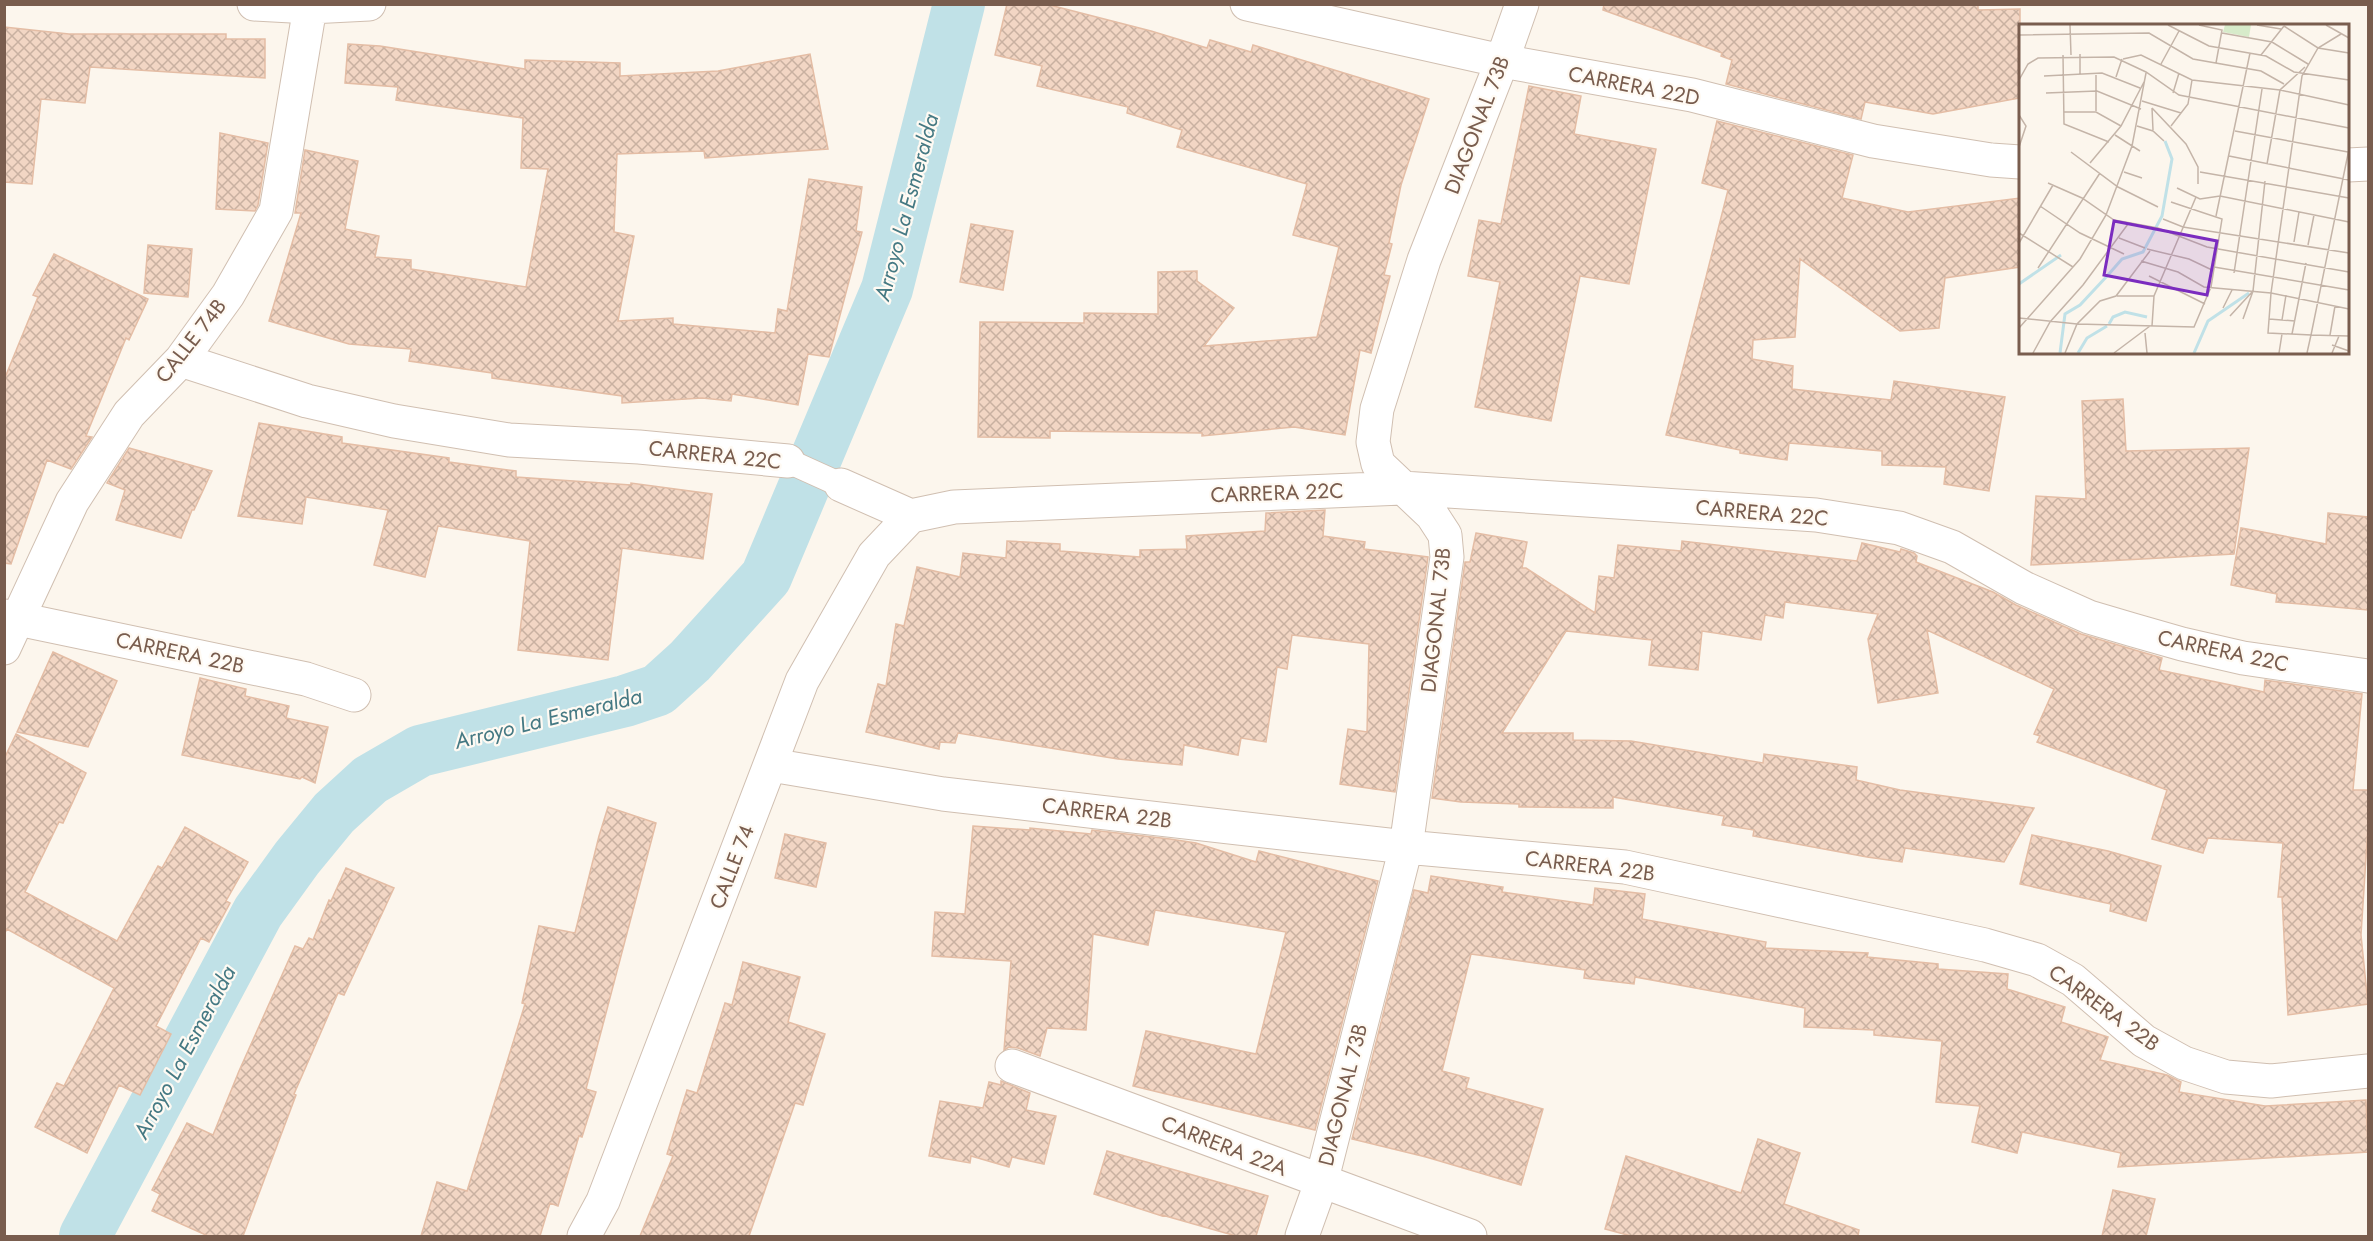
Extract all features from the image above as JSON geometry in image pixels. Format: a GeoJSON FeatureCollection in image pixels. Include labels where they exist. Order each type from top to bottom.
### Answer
{"type":"FeatureCollection","features":[{"type":"Feature","properties":{"kind":"street"},"geometry":{"type":"LineString","coordinates":[[254,4],[310,8],[369,4]]}},
{"type":"Feature","properties":{"kind":"street","name":"CARRERA 22D"},"geometry":{"type":"LineString","coordinates":[[1247,4],[1502,61],[1692,95],[1873,141],[1991,160],[2019,162]]}},
{"type":"Feature","properties":{"kind":"street","name":"DIAGONAL 73B"},"geometry":{"type":"LineString","coordinates":[[1302,1236],[1321,1183],[1406,847],[1447,557],[1445,535],[1432,515],[1378,464],[1373,442],[1377,409],[1424,260],[1522,4]]}},
{"type":"Feature","properties":{"kind":"street","name":"CALLE 74B"},"geometry":{"type":"LineString","coordinates":[[9,628],[72,502],[129,414],[182,360],[228,295],[276,211],[310,8]]}},
{"type":"Feature","properties":{"kind":"street"},"geometry":{"type":"LineString","coordinates":[[2349,165],[2368,164]]}},
{"type":"Feature","properties":{"kind":"street","name":"CARRERA 22C"},"geometry":{"type":"LineString","coordinates":[[182,360],[308,401],[417,425],[509,440],[639,447],[788,461]]}},
{"type":"Feature","properties":{"kind":"street","name":"CARRERA 22C"},"geometry":{"type":"LineString","coordinates":[[841,485],[911,516],[954,507],[1402,488],[1816,516],[1899,528],[1952,547],[2025,588],[2089,617],[2182,644],[2233,656],[2368,676]]}},
{"type":"Feature","properties":{"kind":"street","name":"CALLE 74"},"geometry":{"type":"LineString","coordinates":[[584,1236],[603,1201],[807,671],[873,555],[911,516]]}},
{"type":"Feature","properties":{"kind":"street","name":"CARRERA 22B"},"geometry":{"type":"LineString","coordinates":[[9,628],[306,680],[354,695]]}},
{"type":"Feature","properties":{"kind":"street","name":"CARRERA 22B"},"geometry":{"type":"LineString","coordinates":[[771,765],[943,794],[1406,847],[1625,867],[1985,945],[2037,960],[2073,980],[2144,1041],[2184,1063],[2226,1077],[2271,1082],[2368,1071]]}},
{"type":"Feature","properties":{"kind":"street","name":"CARRERA 22A"},"geometry":{"type":"LineString","coordinates":[[1012,1066],[1321,1183],[1470,1236]]}},
{"type":"Feature","properties":{"kind":"lane","name":"CARRERA 22C"},"geometry":{"type":"LineString","coordinates":[[788,461],[841,485]]}},
{"type":"Feature","properties":{"kind":"building"},"geometry":{"type":"Polygon","coordinates":[[[1007,4],[1046,4],[1207,48],[1210,40],[1251,52],[1253,45],[1429,99],[1401,185],[1389,243],[1392,244],[1384,275],[1390,276],[1371,353],[1360,350],[1345,435],[1294,427],[1202,436],[1202,433],[1050,431],[1050,438],[978,437],[980,322],[1084,323],[1084,313],[1158,314],[1158,272],[1197,271],[1197,281],[1234,308],[1204,346],[1317,337],[1339,247],[1293,235],[1307,184],[1177,147],[1182,130],[1127,113],[1128,107],[1037,86],[1042,66],[995,55],[1007,4]]]}},
{"type":"Feature","properties":{"kind":"building"},"geometry":{"type":"Polygon","coordinates":[[[1604,4],[1978,4],[1978,10],[2020,9],[2019,98],[1933,114],[1865,102],[1861,119],[1726,84],[1732,60],[1721,56],[1722,53],[1603,10],[1604,4]]]}},
{"type":"Feature","properties":{"kind":"building"},"geometry":{"type":"Polygon","coordinates":[[[4,27],[69,34],[226,34],[226,39],[265,39],[265,78],[90,67],[85,103],[41,99],[32,184],[4,182],[4,27]]]}},
{"type":"Feature","properties":{"kind":"building"},"geometry":{"type":"Polygon","coordinates":[[[348,44],[380,46],[525,69],[525,60],[620,63],[620,76],[718,71],[810,54],[828,149],[705,158],[704,151],[617,154],[614,232],[634,236],[618,321],[673,318],[673,324],[775,333],[778,309],[787,311],[809,179],[862,187],[856,231],[862,232],[829,357],[808,354],[798,405],[732,394],[731,401],[702,398],[622,403],[622,396],[492,378],[492,373],[409,361],[411,349],[349,344],[269,321],[301,213],[295,213],[305,150],[358,161],[345,229],[379,236],[375,257],[411,260],[411,269],[526,287],[548,169],[521,168],[523,118],[396,100],[398,87],[345,83],[348,44]]]}},
{"type":"Feature","properties":{"kind":"building"},"geometry":{"type":"Polygon","coordinates":[[[1529,86],[1581,96],[1574,134],[1656,149],[1629,284],[1580,276],[1551,421],[1475,407],[1500,282],[1468,276],[1479,220],[1501,224],[1529,86]]]}},
{"type":"Feature","properties":{"kind":"building"},"geometry":{"type":"Polygon","coordinates":[[[1717,121],[1853,155],[1842,198],[1908,212],[2019,198],[2019,267],[1945,278],[1939,328],[1900,331],[1800,259],[1795,337],[1753,340],[1752,359],[1793,366],[1792,389],[1891,400],[1894,381],[2005,397],[1989,491],[1944,484],[1946,467],[1882,465],[1882,451],[1789,443],[1787,460],[1740,453],[1740,450],[1666,435],[1728,190],[1702,183],[1717,121]]]}},
{"type":"Feature","properties":{"kind":"building"},"geometry":{"type":"Polygon","coordinates":[[[220,133],[268,143],[258,205],[255,211],[216,209],[220,133]]]}},
{"type":"Feature","properties":{"kind":"building"},"geometry":{"type":"Polygon","coordinates":[[[971,224],[1013,231],[1003,290],[960,282],[971,224]]]}},
{"type":"Feature","properties":{"kind":"building"},"geometry":{"type":"Polygon","coordinates":[[[148,245],[192,249],[188,297],[144,293],[148,245]]]}},
{"type":"Feature","properties":{"kind":"building"},"geometry":{"type":"Polygon","coordinates":[[[54,254],[148,299],[129,340],[126,338],[86,436],[92,437],[71,469],[47,460],[11,564],[4,563],[4,380],[38,297],[33,295],[54,254]]]}},
{"type":"Feature","properties":{"kind":"building"},"geometry":{"type":"Polygon","coordinates":[[[2123,399],[2126,451],[2249,448],[2234,554],[2031,565],[2036,496],[2086,499],[2082,401],[2123,399]]]}},
{"type":"Feature","properties":{"kind":"building"},"geometry":{"type":"Polygon","coordinates":[[[259,423],[342,437],[342,443],[449,458],[449,462],[516,471],[516,477],[631,485],[631,483],[712,494],[703,559],[622,548],[608,660],[518,650],[530,541],[438,526],[425,577],[374,565],[388,510],[306,497],[302,524],[238,516],[259,423]]]}},
{"type":"Feature","properties":{"kind":"building"},"geometry":{"type":"Polygon","coordinates":[[[129,448],[212,471],[181,538],[116,520],[125,490],[107,483],[129,448]]]}},
{"type":"Feature","properties":{"kind":"building"},"geometry":{"type":"Polygon","coordinates":[[[1325,510],[1323,536],[1365,542],[1364,549],[1428,557],[1395,792],[1340,784],[1348,729],[1367,732],[1369,644],[1292,635],[1287,669],[1277,667],[1266,742],[1241,738],[1238,755],[1184,745],[1182,765],[1118,759],[958,733],[955,743],[940,742],[939,749],[866,732],[878,684],[886,686],[896,624],[904,626],[917,567],[960,577],[963,553],[1006,558],[1007,541],[1060,544],[1060,551],[1140,557],[1140,550],[1187,549],[1186,536],[1265,531],[1266,513],[1325,510]]]}},
{"type":"Feature","properties":{"kind":"building"},"geometry":{"type":"Polygon","coordinates":[[[2328,513],[2368,517],[2368,610],[2276,602],[2277,594],[2231,585],[2241,528],[2326,544],[2328,513]]]}},
{"type":"Feature","properties":{"kind":"building"},"geometry":{"type":"Polygon","coordinates":[[[1476,533],[1527,542],[1522,568],[1526,568],[1595,613],[1599,576],[1614,578],[1618,545],[1681,551],[1682,541],[1857,561],[1862,543],[1900,552],[1901,549],[1914,553],[1917,556],[1916,562],[1993,592],[2016,605],[2081,634],[2162,658],[2159,670],[2264,692],[2265,680],[2362,694],[2353,790],[2368,790],[2361,935],[2368,1004],[2288,1015],[2282,897],[2278,897],[2283,843],[2208,838],[2203,853],[2152,839],[2167,790],[2037,742],[2040,736],[2034,734],[2054,689],[1927,630],[1938,693],[1878,703],[1868,639],[1878,614],[1785,602],[1783,618],[1765,615],[1761,640],[1702,631],[1698,670],[1649,665],[1652,640],[1566,631],[1502,733],[1573,733],[1573,740],[1631,741],[1763,763],[1764,754],[1857,767],[1856,780],[1900,790],[2034,808],[2004,862],[1905,848],[1902,862],[1867,857],[1753,836],[1754,830],[1722,825],[1724,816],[1613,797],[1613,808],[1519,807],[1519,804],[1461,802],[1432,798],[1465,562],[1470,562],[1476,533]]]}},
{"type":"Feature","properties":{"kind":"building"},"geometry":{"type":"Polygon","coordinates":[[[53,652],[117,681],[88,747],[17,732],[53,652]]]}},
{"type":"Feature","properties":{"kind":"building"},"geometry":{"type":"Polygon","coordinates":[[[200,678],[246,689],[245,696],[289,706],[286,718],[328,727],[315,783],[302,777],[300,779],[182,755],[200,678]]]}},
{"type":"Feature","properties":{"kind":"building"},"geometry":{"type":"Polygon","coordinates":[[[16,734],[86,773],[63,823],[59,822],[25,892],[117,941],[158,866],[162,868],[185,827],[248,862],[226,901],[230,903],[209,942],[201,938],[156,1026],[171,1034],[140,1095],[119,1085],[87,1153],[35,1127],[57,1083],[64,1086],[114,988],[7,929],[4,934],[4,759],[16,734]]]}},
{"type":"Feature","properties":{"kind":"building"},"geometry":{"type":"Polygon","coordinates":[[[608,807],[656,823],[586,1089],[596,1092],[582,1137],[579,1136],[558,1206],[550,1203],[540,1236],[421,1236],[437,1182],[467,1191],[525,1004],[522,1003],[539,926],[575,933],[608,807]]]}},
{"type":"Feature","properties":{"kind":"building"},"geometry":{"type":"Polygon","coordinates":[[[973,826],[1030,830],[1030,828],[1091,834],[1092,830],[1170,839],[1196,843],[1256,862],[1259,851],[1378,881],[1315,1130],[1133,1086],[1146,1031],[1256,1054],[1286,932],[1155,910],[1148,945],[1093,934],[1086,1030],[1047,1028],[1040,1056],[1018,1048],[1009,1047],[1004,1050],[1011,961],[932,956],[935,912],[965,914],[973,826]]]}},
{"type":"Feature","properties":{"kind":"building"},"geometry":{"type":"Polygon","coordinates":[[[785,834],[826,843],[816,887],[775,878],[785,834]]]}},
{"type":"Feature","properties":{"kind":"building"},"geometry":{"type":"Polygon","coordinates":[[[2032,835],[2108,851],[2161,866],[2146,921],[2110,911],[2111,904],[2020,884],[2032,835]]]}},
{"type":"Feature","properties":{"kind":"building"},"geometry":{"type":"Polygon","coordinates":[[[346,868],[394,888],[344,995],[338,993],[294,1094],[296,1095],[243,1236],[208,1236],[152,1211],[160,1194],[152,1190],[187,1123],[213,1135],[295,946],[303,949],[309,938],[313,940],[329,900],[331,901],[346,868]]]}},
{"type":"Feature","properties":{"kind":"building"},"geometry":{"type":"Polygon","coordinates":[[[1431,876],[1503,887],[1502,892],[1593,905],[1595,888],[1645,894],[1642,919],[1766,942],[1765,948],[1868,953],[1867,957],[1938,964],[1938,969],[2008,974],[2007,989],[2065,1007],[2061,1022],[2108,1037],[2100,1060],[2167,1075],[2181,1082],[2179,1092],[2265,1106],[2366,1100],[2368,1152],[2118,1167],[2121,1153],[2022,1132],[2017,1153],[1972,1142],[1980,1106],[1936,1102],[1942,1041],[1874,1035],[1874,1030],[1804,1027],[1805,1008],[1635,977],[1634,984],[1584,978],[1585,970],[1471,954],[1442,1071],[1469,1078],[1466,1088],[1543,1109],[1521,1185],[1426,1157],[1352,1139],[1414,890],[1428,893],[1431,876]]]}},
{"type":"Feature","properties":{"kind":"building"},"geometry":{"type":"Polygon","coordinates":[[[743,962],[800,977],[788,1022],[825,1034],[803,1105],[795,1103],[749,1236],[640,1236],[673,1156],[667,1154],[687,1090],[697,1093],[725,1003],[732,1005],[743,962]]]}},
{"type":"Feature","properties":{"kind":"building"},"geometry":{"type":"Polygon","coordinates":[[[1001,1081],[1030,1093],[1026,1110],[1056,1116],[1044,1164],[1012,1157],[1009,1167],[971,1156],[970,1163],[929,1156],[940,1101],[983,1108],[989,1082],[1001,1085],[1001,1081]]]}},
{"type":"Feature","properties":{"kind":"building"},"geometry":{"type":"Polygon","coordinates":[[[1758,1139],[1800,1153],[1784,1204],[1859,1230],[1858,1236],[1631,1236],[1605,1229],[1626,1156],[1741,1193],[1758,1139]]]}},
{"type":"Feature","properties":{"kind":"building"},"geometry":{"type":"Polygon","coordinates":[[[1107,1151],[1268,1196],[1256,1236],[1236,1236],[1162,1216],[1094,1194],[1107,1151]]]}},
{"type":"Feature","properties":{"kind":"building"},"geometry":{"type":"Polygon","coordinates":[[[2113,1190],[2155,1199],[2146,1236],[2102,1236],[2113,1190]]]}},
{"type":"Feature","properties":{"kind":"waterway","name":"Arroyo La Esmeralda"},"geometry":{"type":"LineString","coordinates":[[85,1236],[258,912],[297,858],[334,813],[370,780],[420,751],[625,701],[658,690],[690,661],[766,577],[887,289],[959,4]]}}]}
